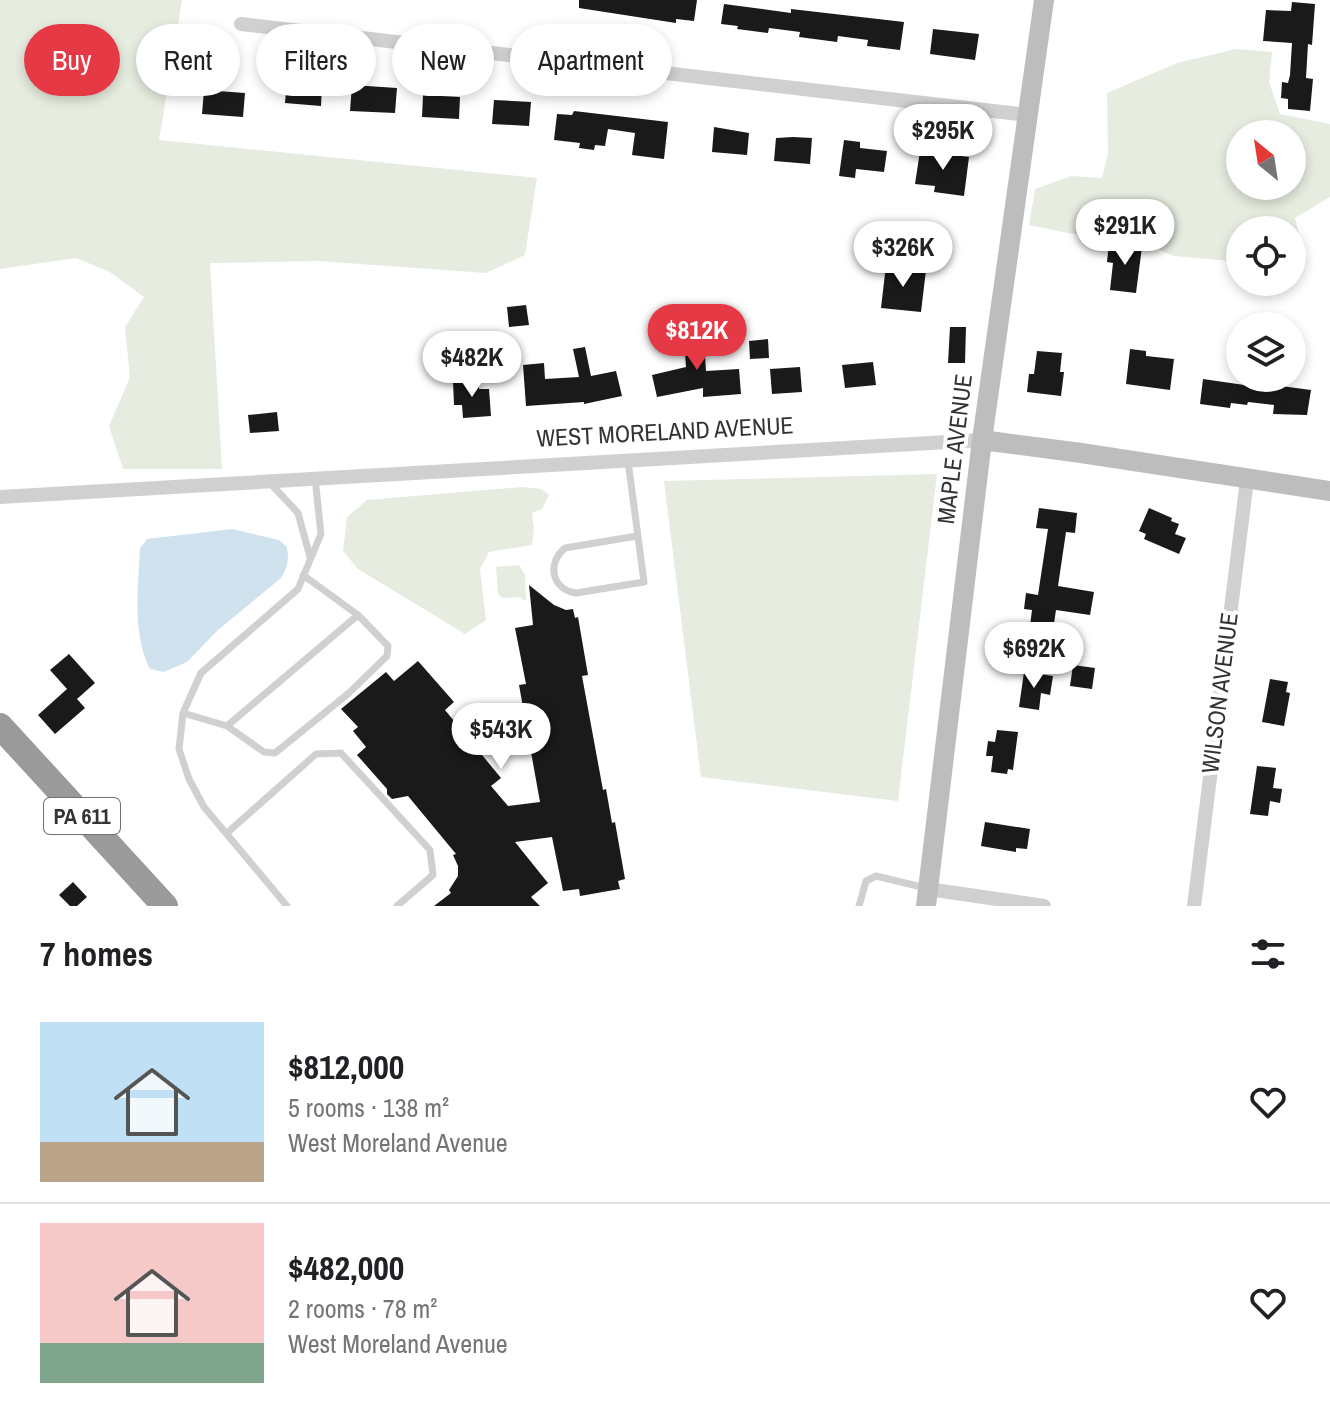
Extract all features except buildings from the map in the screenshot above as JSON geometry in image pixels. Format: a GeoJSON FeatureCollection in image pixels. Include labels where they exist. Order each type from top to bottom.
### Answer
{"type":"FeatureCollection","features":[{"type":"Feature","properties":{"kind":"highway","name":"PA 611"},"geometry":{"type":"LineString","coordinates":[[0,726],[165,906]]}},
{"type":"Feature","properties":{"kind":"street","name":"MAPLE AVENUE"},"geometry":{"type":"LineString","coordinates":[[927,898],[982,440],[1044,0]]}},
{"type":"Feature","properties":{"kind":"street"},"geometry":{"type":"LineString","coordinates":[[241,24],[1028,115]]}},
{"type":"Feature","properties":{"kind":"street","name":"WEST MORELAND AVENUE"},"geometry":{"type":"LineString","coordinates":[[0,497],[982,440],[1330,491]]}},
{"type":"Feature","properties":{"kind":"street","name":"WILSON AVENUE"},"geometry":{"type":"LineString","coordinates":[[1194,906],[1247,480]]}},
{"type":"Feature","properties":{"kind":"street"},"geometry":{"type":"LineString","coordinates":[[927,898],[1044,906]]}},
{"type":"Feature","properties":{"kind":"lane"},"geometry":{"type":"LineString","coordinates":[[628,461],[644,582],[570,592],[560,586],[553,567],[558,554],[571,545],[637,536]]}},
{"type":"Feature","properties":{"kind":"lane"},"geometry":{"type":"LineString","coordinates":[[287,906],[204,807],[189,779],[179,749],[183,713],[201,673],[298,589],[321,534],[315,478]]}},
{"type":"Feature","properties":{"kind":"lane"},"geometry":{"type":"LineString","coordinates":[[269,481],[298,513],[310,557]]}},
{"type":"Feature","properties":{"kind":"lane"},"geometry":{"type":"LineString","coordinates":[[183,713],[227,726],[264,752],[275,753],[349,693],[387,656],[388,646],[358,615],[303,575]]}},
{"type":"Feature","properties":{"kind":"lane"},"geometry":{"type":"LineString","coordinates":[[227,726],[358,615]]}},
{"type":"Feature","properties":{"kind":"lane"},"geometry":{"type":"LineString","coordinates":[[227,833],[316,754],[341,753],[430,850],[433,875],[403,904]]}},
{"type":"Feature","properties":{"kind":"lane"},"geometry":{"type":"LineString","coordinates":[[859,906],[866,881],[876,876],[927,898]]}},
{"type":"Feature","properties":{"kind":"shaded area"},"geometry":{"type":"Polygon","coordinates":[[[0,0],[182,0],[178,24],[136,24],[136,96],[166,96],[159,140],[537,178],[525,255],[486,273],[318,261],[210,263],[222,469],[123,469],[109,426],[130,377],[125,327],[144,297],[110,272],[76,258],[0,269],[0,0]]]}},
{"type":"Feature","properties":{"kind":"shaded area"},"geometry":{"type":"Polygon","coordinates":[[[1236,49],[1272,52],[1269,82],[1280,114],[1330,124],[1330,197],[1298,216],[1226,216],[1226,261],[1174,256],[1129,237],[1073,234],[1029,225],[1035,189],[1071,176],[1102,178],[1108,153],[1107,93],[1177,63],[1236,49]]]}},
{"type":"Feature","properties":{"kind":"shaded area"},"geometry":{"type":"Polygon","coordinates":[[[937,474],[898,801],[701,777],[664,481],[937,474]]]}},
{"type":"Feature","properties":{"kind":"shaded area"},"geometry":{"type":"Polygon","coordinates":[[[522,487],[541,489],[549,495],[542,509],[532,513],[532,545],[489,552],[480,569],[486,620],[465,634],[358,569],[343,551],[347,517],[367,500],[522,487]]]}},
{"type":"Feature","properties":{"kind":"shaded area"},"geometry":{"type":"Polygon","coordinates":[[[519,565],[525,575],[526,599],[502,598],[498,594],[496,567],[519,565]]]}},
{"type":"Feature","properties":{"kind":"water"},"geometry":{"type":"Polygon","coordinates":[[[232,529],[279,540],[287,547],[287,563],[281,578],[218,630],[187,662],[164,672],[150,669],[138,626],[140,548],[147,539],[232,529]]]}}]}
